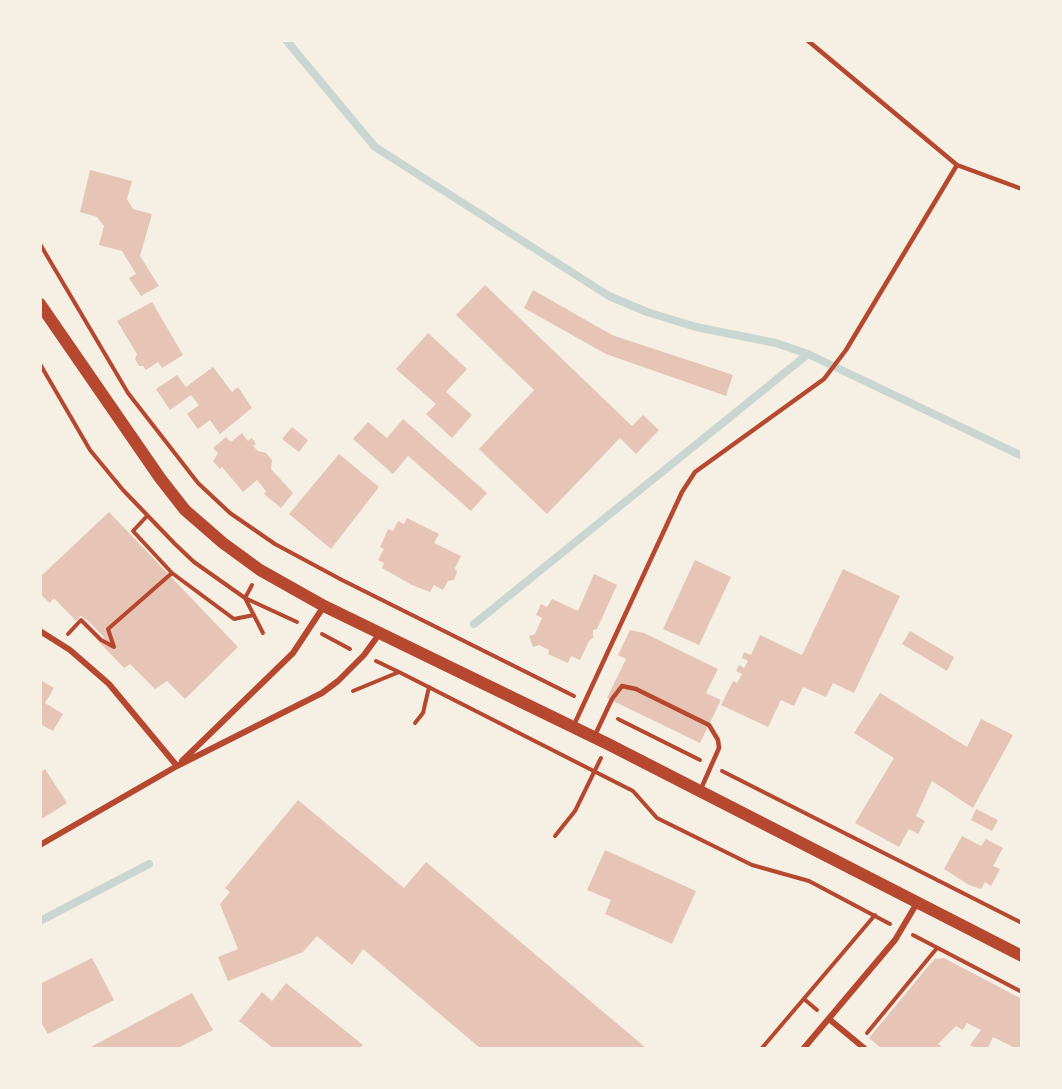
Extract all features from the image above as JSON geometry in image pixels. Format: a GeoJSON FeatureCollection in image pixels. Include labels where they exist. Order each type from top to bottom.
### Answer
{"type":"FeatureCollection","features":[{"type":"Feature","properties":{"kind":"main road"},"geometry":{"type":"LineString","coordinates":[[40,304],[160,478],[185,510],[223,543],[260,570],[324,606],[608,744],[1022,956]]}},
{"type":"Feature","properties":{"kind":"street"},"geometry":{"type":"LineString","coordinates":[[177,766],[293,654],[324,606]]}},
{"type":"Feature","properties":{"kind":"street"},"geometry":{"type":"LineString","coordinates":[[40,631],[70,650],[109,684],[177,766]]}},
{"type":"Feature","properties":{"kind":"street"},"geometry":{"type":"LineString","coordinates":[[40,845],[177,766],[322,693],[364,655],[380,632]]}},
{"type":"Feature","properties":{"kind":"street"},"geometry":{"type":"LineString","coordinates":[[804,1048],[902,930],[918,903]]}},
{"type":"Feature","properties":{"kind":"street"},"geometry":{"type":"LineString","coordinates":[[829,1019],[864,1048]]}},
{"type":"Feature","properties":{"kind":"lane"},"geometry":{"type":"LineString","coordinates":[[807,40],[957,165],[1022,189]]}},
{"type":"Feature","properties":{"kind":"lane"},"geometry":{"type":"LineString","coordinates":[[573,727],[682,492],[695,472],[824,379],[846,350],[957,165]]}},
{"type":"Feature","properties":{"kind":"lane"},"geometry":{"type":"LineString","coordinates":[[594,737],[605,712],[622,686],[636,689],[709,725],[719,748],[700,791]]}},
{"type":"Feature","properties":{"kind":"path"},"geometry":{"type":"LineString","coordinates":[[40,244],[128,393],[198,483],[231,513],[275,544],[342,580],[585,702]]}},
{"type":"Feature","properties":{"kind":"path"},"geometry":{"type":"LineString","coordinates":[[40,364],[90,450],[147,516],[194,562],[245,598],[263,633]]}},
{"type":"Feature","properties":{"kind":"path"},"geometry":{"type":"LineString","coordinates":[[147,516],[133,531],[172,573],[234,619],[254,615]]}},
{"type":"Feature","properties":{"kind":"path"},"geometry":{"type":"LineString","coordinates":[[81,620],[102,640],[114,647],[108,629],[172,573]]}},
{"type":"Feature","properties":{"kind":"path"},"geometry":{"type":"LineString","coordinates":[[353,691],[399,672],[633,791],[657,818],[752,865],[809,881],[1022,992]]}},
{"type":"Feature","properties":{"kind":"path"},"geometry":{"type":"LineString","coordinates":[[415,723],[423,713],[429,687]]}},
{"type":"Feature","properties":{"kind":"path"},"geometry":{"type":"LineString","coordinates":[[605,712],[1022,923]]}},
{"type":"Feature","properties":{"kind":"path"},"geometry":{"type":"LineString","coordinates":[[555,836],[575,811],[608,744]]}},
{"type":"Feature","properties":{"kind":"path"},"geometry":{"type":"LineString","coordinates":[[762,1048],[875,915]]}},
{"type":"Feature","properties":{"kind":"path"},"geometry":{"type":"LineString","coordinates":[[858,1044],[937,948]]}},
{"type":"Feature","properties":{"kind":"building"},"geometry":{"type":"Polygon","coordinates":[[[90,170],[132,181],[127,199],[133,209],[152,214],[140,256],[159,286],[141,296],[129,278],[136,274],[122,251],[99,245],[104,226],[97,217],[80,212],[90,170]]]}},
{"type":"Feature","properties":{"kind":"building"},"geometry":{"type":"Polygon","coordinates":[[[485,285],[632,426],[643,415],[659,430],[636,454],[620,438],[547,514],[479,449],[534,390],[456,315],[485,285]]]}},
{"type":"Feature","properties":{"kind":"building"},"geometry":{"type":"Polygon","coordinates":[[[533,290],[612,335],[733,375],[726,396],[606,354],[524,308],[533,290]]]}},
{"type":"Feature","properties":{"kind":"building"},"geometry":{"type":"Polygon","coordinates":[[[152,302],[183,355],[162,368],[158,362],[146,370],[143,366],[139,366],[135,359],[137,354],[117,321],[152,302]]]}},
{"type":"Feature","properties":{"kind":"building"},"geometry":{"type":"Polygon","coordinates":[[[428,333],[467,369],[446,392],[472,415],[452,438],[426,414],[436,404],[396,369],[428,333]]]}},
{"type":"Feature","properties":{"kind":"building"},"geometry":{"type":"Polygon","coordinates":[[[213,367],[232,392],[238,387],[252,408],[220,434],[210,420],[198,429],[187,414],[199,405],[191,395],[170,410],[156,389],[177,375],[186,387],[213,367]]]}},
{"type":"Feature","properties":{"kind":"building"},"geometry":{"type":"Polygon","coordinates":[[[403,419],[487,493],[471,511],[408,456],[393,474],[353,439],[368,422],[387,438],[403,419]]]}},
{"type":"Feature","properties":{"kind":"building"},"geometry":{"type":"Polygon","coordinates":[[[292,427],[308,440],[299,452],[282,439],[292,427]]]}},
{"type":"Feature","properties":{"kind":"building"},"geometry":{"type":"Polygon","coordinates":[[[242,433],[248,441],[252,438],[256,444],[253,446],[258,451],[266,453],[272,460],[271,469],[293,493],[281,508],[264,494],[266,491],[257,480],[243,492],[222,467],[220,469],[213,461],[218,453],[213,448],[226,437],[231,442],[242,433]]]}},
{"type":"Feature","properties":{"kind":"building"},"geometry":{"type":"Polygon","coordinates":[[[339,454],[379,487],[331,549],[289,514],[339,454]]]}},
{"type":"Feature","properties":{"kind":"building"},"geometry":{"type":"Polygon","coordinates":[[[109,512],[238,647],[185,699],[167,681],[155,689],[130,664],[124,668],[99,642],[104,637],[89,622],[81,616],[76,621],[54,598],[50,603],[40,594],[40,577],[109,512]]]}},
{"type":"Feature","properties":{"kind":"building"},"geometry":{"type":"Polygon","coordinates":[[[407,518],[439,534],[434,543],[461,556],[455,568],[457,572],[454,580],[448,581],[443,590],[434,585],[430,592],[412,585],[382,568],[384,563],[378,560],[384,549],[380,547],[388,529],[393,531],[398,521],[404,524],[407,518]]]}},
{"type":"Feature","properties":{"kind":"building"},"geometry":{"type":"Polygon","coordinates":[[[695,560],[731,577],[699,645],[663,629],[695,560]]]}},
{"type":"Feature","properties":{"kind":"building"},"geometry":{"type":"Polygon","coordinates":[[[843,569],[900,596],[854,693],[833,683],[826,697],[803,687],[794,706],[781,700],[768,727],[721,705],[733,681],[737,683],[742,674],[736,671],[739,665],[744,668],[748,661],[742,658],[744,652],[751,655],[760,635],[802,655],[843,569]]]}},
{"type":"Feature","properties":{"kind":"building"},"geometry":{"type":"Polygon","coordinates":[[[594,574],[617,585],[597,629],[593,630],[593,638],[589,641],[580,660],[571,656],[568,663],[548,654],[549,650],[539,645],[533,647],[529,636],[535,634],[542,618],[536,615],[541,604],[547,607],[552,599],[578,611],[594,574]]]}},
{"type":"Feature","properties":{"kind":"building"},"geometry":{"type":"Polygon","coordinates":[[[630,630],[644,633],[718,669],[706,693],[721,700],[700,743],[607,698],[626,659],[618,655],[630,630]]]}},
{"type":"Feature","properties":{"kind":"building"},"geometry":{"type":"Polygon","coordinates":[[[910,631],[954,657],[947,671],[902,644],[910,631]]]}},
{"type":"Feature","properties":{"kind":"building"},"geometry":{"type":"Polygon","coordinates":[[[40,680],[54,688],[45,703],[63,714],[53,731],[40,724],[40,680]]]}},
{"type":"Feature","properties":{"kind":"building"},"geometry":{"type":"Polygon","coordinates":[[[880,693],[967,747],[981,719],[1013,735],[973,808],[932,781],[916,816],[925,821],[918,834],[909,829],[899,847],[855,823],[894,758],[854,733],[880,693]]]}},
{"type":"Feature","properties":{"kind":"building"},"geometry":{"type":"Polygon","coordinates":[[[45,769],[67,803],[40,820],[40,773],[45,769]]]}},
{"type":"Feature","properties":{"kind":"building"},"geometry":{"type":"Polygon","coordinates":[[[298,800],[404,888],[426,862],[646,1048],[480,1048],[363,949],[352,965],[317,936],[303,952],[228,981],[218,957],[238,949],[220,904],[230,892],[225,888],[298,800]]]}},
{"type":"Feature","properties":{"kind":"building"},"geometry":{"type":"Polygon","coordinates":[[[976,809],[998,820],[992,831],[971,820],[976,809]]]}},
{"type":"Feature","properties":{"kind":"building"},"geometry":{"type":"Polygon","coordinates":[[[962,836],[981,846],[986,839],[1003,848],[993,866],[1000,869],[991,886],[985,882],[981,889],[969,885],[944,869],[962,836]]]}},
{"type":"Feature","properties":{"kind":"building"},"geometry":{"type":"Polygon","coordinates":[[[605,850],[696,891],[672,944],[605,914],[611,900],[587,890],[605,850]]]}},
{"type":"Feature","properties":{"kind":"building"},"geometry":{"type":"Polygon","coordinates":[[[92,958],[114,1000],[48,1034],[40,1021],[40,984],[92,958]]]}},
{"type":"Feature","properties":{"kind":"building"},"geometry":{"type":"Polygon","coordinates":[[[944,958],[1022,999],[1022,1048],[1015,1048],[993,1037],[988,1048],[976,1048],[970,1045],[981,1030],[967,1023],[963,1030],[956,1026],[938,1044],[943,1048],[881,1048],[869,1038],[930,964],[935,959],[944,958]]]}},
{"type":"Feature","properties":{"kind":"building"},"geometry":{"type":"Polygon","coordinates":[[[286,983],[363,1045],[360,1048],[273,1048],[239,1021],[262,992],[272,1001],[286,983]]]}},
{"type":"Feature","properties":{"kind":"building"},"geometry":{"type":"Polygon","coordinates":[[[192,993],[213,1030],[178,1048],[89,1048],[192,993]]]}},
{"type":"Feature","properties":{"kind":"waterway"},"geometry":{"type":"LineString","coordinates":[[286,40],[375,147],[609,296],[647,312],[696,327],[776,343],[808,354],[1022,456]]}},
{"type":"Feature","properties":{"kind":"waterway"},"geometry":{"type":"LineString","coordinates":[[474,624],[808,354]]}},
{"type":"Feature","properties":{"kind":"waterway"},"geometry":{"type":"LineString","coordinates":[[40,921],[149,864]]}}]}
